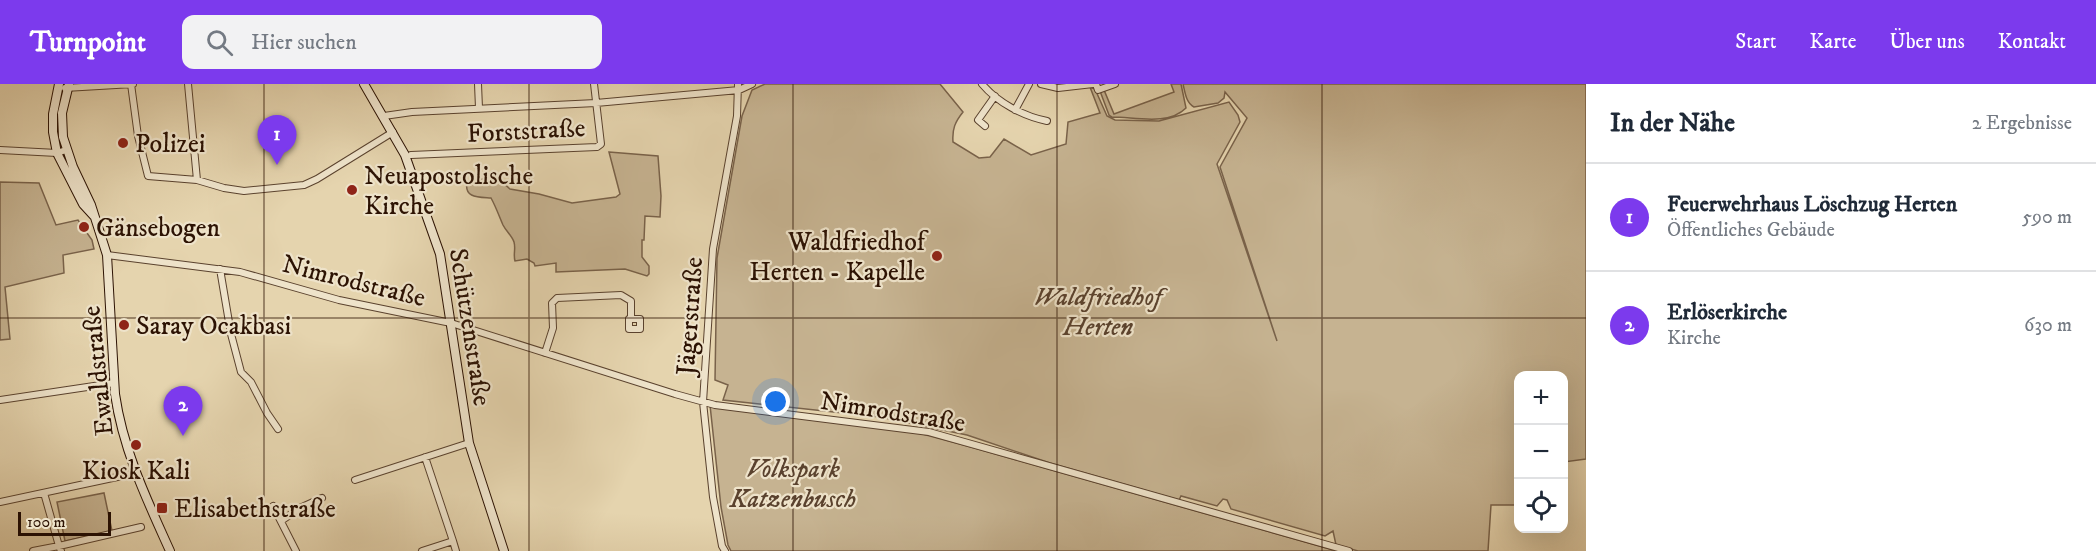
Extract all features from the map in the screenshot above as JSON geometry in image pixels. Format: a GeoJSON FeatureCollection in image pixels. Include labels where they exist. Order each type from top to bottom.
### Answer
{"type":"FeatureCollection","features":[{"type":"Feature","properties":{"kind":"main road","name":"Schützenstraße"},"geometry":{"type":"LineString","coordinates":[[364,84],[405,155],[440,254],[469,443],[504,551]]}},
{"type":"Feature","properties":{"kind":"main road","name":"Ewaldstraße"},"geometry":{"type":"LineString","coordinates":[[63,86],[62,152],[86,193],[107,255],[114,383],[123,439],[170,551]]}},
{"type":"Feature","properties":{"kind":"street"},"geometry":{"type":"LineString","coordinates":[[63,86],[132,84],[136,129],[148,176],[197,180],[244,191],[304,185],[393,132]]}},
{"type":"Feature","properties":{"kind":"street"},"geometry":{"type":"LineString","coordinates":[[188,84],[197,180]]}},
{"type":"Feature","properties":{"kind":"street"},"geometry":{"type":"LineString","coordinates":[[478,84],[479,108]]}},
{"type":"Feature","properties":{"kind":"street"},"geometry":{"type":"LineString","coordinates":[[594,84],[596,103]]}},
{"type":"Feature","properties":{"kind":"street"},"geometry":{"type":"LineString","coordinates":[[384,116],[479,108],[596,103],[752,84]]}},
{"type":"Feature","properties":{"kind":"street"},"geometry":{"type":"LineString","coordinates":[[982,84],[1015,110],[1047,121]]}},
{"type":"Feature","properties":{"kind":"street"},"geometry":{"type":"LineString","coordinates":[[1015,110],[1029,84]]}},
{"type":"Feature","properties":{"kind":"street"},"geometry":{"type":"LineString","coordinates":[[1041,84],[1058,88],[1094,84],[1098,90],[1115,84]]}},
{"type":"Feature","properties":{"kind":"street","name":"Jägerstraße"},"geometry":{"type":"LineString","coordinates":[[725,551],[712,497],[703,402],[713,249],[738,116],[738,87]]}},
{"type":"Feature","properties":{"kind":"street"},"geometry":{"type":"LineString","coordinates":[[985,126],[978,120],[995,96]]}},
{"type":"Feature","properties":{"kind":"street","name":"Forststraße"},"geometry":{"type":"LineString","coordinates":[[411,154],[597,147],[601,144],[596,103]]}},
{"type":"Feature","properties":{"kind":"street"},"geometry":{"type":"LineString","coordinates":[[0,150],[62,152]]}},
{"type":"Feature","properties":{"kind":"street","name":"Nimrodstraße"},"geometry":{"type":"LineString","coordinates":[[107,255],[220,269],[259,277],[339,300],[451,323],[703,402],[929,432],[1349,551]]}},
{"type":"Feature","properties":{"kind":"street"},"geometry":{"type":"LineString","coordinates":[[220,269],[231,334],[241,372],[251,382],[278,429]]}},
{"type":"Feature","properties":{"kind":"street"},"geometry":{"type":"LineString","coordinates":[[545,352],[553,328],[552,303],[557,297],[621,296],[631,301],[631,319]]}},
{"type":"Feature","properties":{"kind":"street"},"geometry":{"type":"LineString","coordinates":[[0,400],[114,383]]}},
{"type":"Feature","properties":{"kind":"street"},"geometry":{"type":"LineString","coordinates":[[355,480],[469,443]]}},
{"type":"Feature","properties":{"kind":"street"},"geometry":{"type":"LineString","coordinates":[[425,457],[456,551]]}},
{"type":"Feature","properties":{"kind":"street"},"geometry":{"type":"LineString","coordinates":[[0,502],[136,473]]}},
{"type":"Feature","properties":{"kind":"street"},"geometry":{"type":"LineString","coordinates":[[44,493],[60,548]]}},
{"type":"Feature","properties":{"kind":"street"},"geometry":{"type":"LineString","coordinates":[[281,521],[300,508],[322,498]]}},
{"type":"Feature","properties":{"kind":"street"},"geometry":{"type":"LineString","coordinates":[[273,506],[296,551]]}},
{"type":"Feature","properties":{"kind":"street"},"geometry":{"type":"LineString","coordinates":[[33,551],[60,548],[141,527]]}},
{"type":"Feature","properties":{"kind":"street"},"geometry":{"type":"LineString","coordinates":[[422,551],[453,541]]}},
{"type":"Feature","properties":{"kind":"green space","name":"Waldfriedhof Herten"},"geometry":{"type":"Polygon","coordinates":[[[765,84],[940,84],[963,112],[955,126],[953,142],[979,158],[990,157],[1004,139],[1031,155],[1066,144],[1068,122],[1100,113],[1090,87],[1095,89],[1107,116],[1115,120],[1159,121],[1229,102],[1240,122],[1217,164],[1277,341],[1220,167],[1247,118],[1225,92],[1224,98],[1218,103],[1194,107],[1185,94],[1183,84],[1586,84],[1586,459],[1568,461],[1568,371],[1514,371],[1514,505],[1491,505],[1488,551],[1358,551],[1336,545],[1333,531],[1325,536],[1231,509],[1227,500],[1223,499],[1217,506],[1181,496],[1179,500],[1050,463],[967,435],[880,417],[723,400],[728,385],[715,380],[717,258],[742,116],[752,90],[765,84]]]}},
{"type":"Feature","properties":{"kind":"green space"},"geometry":{"type":"Polygon","coordinates":[[[1171,84],[1181,84],[1186,108],[1179,114],[1161,119],[1112,117],[1109,115],[1100,91],[1104,90],[1114,114],[1174,92],[1171,84]]]}},
{"type":"Feature","properties":{"kind":"green space"},"geometry":{"type":"Polygon","coordinates":[[[609,152],[658,156],[660,217],[645,216],[644,240],[642,240],[642,257],[649,266],[647,276],[625,269],[556,272],[556,263],[535,266],[527,259],[515,261],[514,242],[503,225],[491,198],[473,196],[468,191],[467,182],[487,178],[501,181],[510,189],[572,203],[616,197],[620,194],[609,152]]]}},
{"type":"Feature","properties":{"kind":"green space"},"geometry":{"type":"Polygon","coordinates":[[[0,182],[39,183],[56,225],[78,220],[92,240],[94,249],[63,255],[64,273],[5,287],[10,339],[0,340],[0,182]]]}},
{"type":"Feature","properties":{"kind":"green space","name":"Volkspark Katzenbusch"},"geometry":{"type":"Polygon","coordinates":[[[710,405],[893,426],[1337,551],[731,551],[721,507],[710,405]]]}},
{"type":"Feature","properties":{"kind":"green space"},"geometry":{"type":"Polygon","coordinates":[[[104,493],[112,531],[65,541],[57,502],[104,493]]]}},
{"type":"Feature","properties":{"kind":"place","name":"Polizei"},"geometry":{"type":"Point","coordinates":[123,143]}},
{"type":"Feature","properties":{"kind":"place","name":"Feuerwehrhaus Löschzug Herten"},"geometry":{"type":"Point","coordinates":[277,165]}},
{"type":"Feature","properties":{"kind":"place","name":"Neuapostolische Kirche"},"geometry":{"type":"Point","coordinates":[352,190]}},
{"type":"Feature","properties":{"kind":"place","name":"Gänsebogen"},"geometry":{"type":"Point","coordinates":[84,227]}},
{"type":"Feature","properties":{"kind":"place","name":"Waldfriedhof Herten - Kapelle"},"geometry":{"type":"Point","coordinates":[937,256]}},
{"type":"Feature","properties":{"kind":"place","name":"Saray Ocakbasi"},"geometry":{"type":"Point","coordinates":[124,325]}},
{"type":"Feature","properties":{"kind":"place","name":"Erlöserkirche"},"geometry":{"type":"Point","coordinates":[183,436]}},
{"type":"Feature","properties":{"kind":"place","name":"Kiosk Kali"},"geometry":{"type":"Point","coordinates":[136,445]}},
{"type":"Feature","properties":{"kind":"place","name":"Elisabethstraße"},"geometry":{"type":"Point","coordinates":[162,508]}}]}
